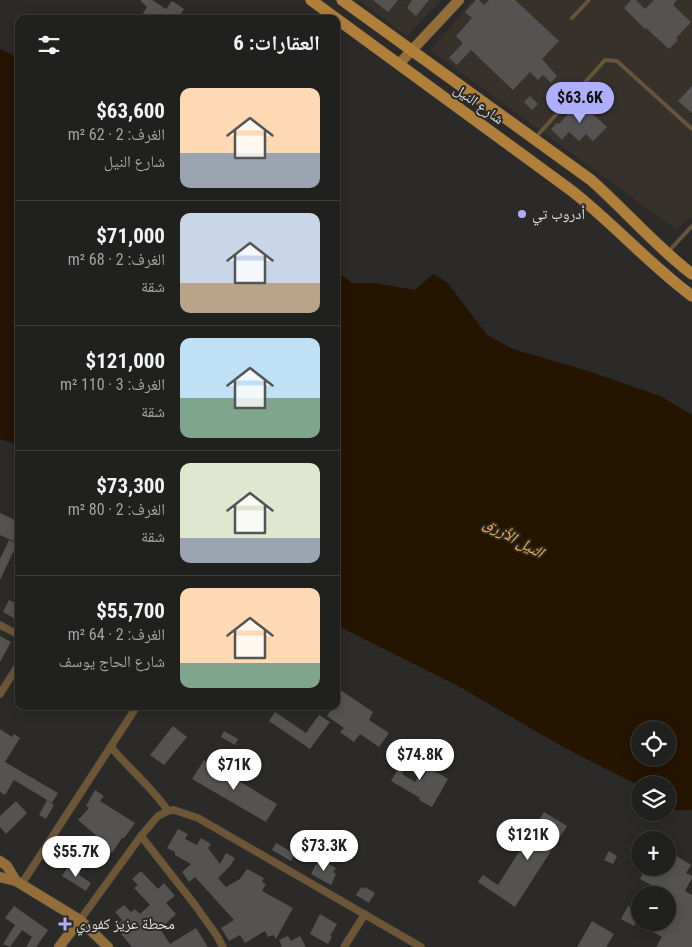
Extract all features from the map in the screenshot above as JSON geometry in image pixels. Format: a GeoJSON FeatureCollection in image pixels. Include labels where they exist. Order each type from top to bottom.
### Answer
{"type":"FeatureCollection","features":[{"type":"Feature","properties":{"kind":"main road","name":"شارع النيل"},"geometry":{"type":"LineString","coordinates":[[311,0],[332,15]]}},
{"type":"Feature","properties":{"kind":"main road","name":"شارع النيل"},"geometry":{"type":"LineString","coordinates":[[342,0],[590,180],[692,274]]}},
{"type":"Feature","properties":{"kind":"main road"},"geometry":{"type":"LineString","coordinates":[[400,64],[459,0]]}},
{"type":"Feature","properties":{"kind":"main road","name":"شارع النيل"},"geometry":{"type":"LineString","coordinates":[[340,21],[597,211],[660,271],[692,296]]}},
{"type":"Feature","properties":{"kind":"main road"},"geometry":{"type":"LineString","coordinates":[[4,864],[19,883]]}},
{"type":"Feature","properties":{"kind":"main road"},"geometry":{"type":"LineString","coordinates":[[0,876],[19,883],[80,920],[108,947]]}},
{"type":"Feature","properties":{"kind":"main road"},"geometry":{"type":"LineString","coordinates":[[59,947],[80,920]]}},
{"type":"Feature","properties":{"kind":"street"},"geometry":{"type":"LineString","coordinates":[[0,625],[15,632]]}},
{"type":"Feature","properties":{"kind":"street"},"geometry":{"type":"LineString","coordinates":[[0,694],[15,670]]}},
{"type":"Feature","properties":{"kind":"street"},"geometry":{"type":"LineString","coordinates":[[19,883],[134,710]]}},
{"type":"Feature","properties":{"kind":"street"},"geometry":{"type":"LineString","coordinates":[[111,747],[127,766],[152,790],[168,811]]}},
{"type":"Feature","properties":{"kind":"street"},"geometry":{"type":"LineString","coordinates":[[80,920],[141,836],[158,816],[168,811],[182,812],[198,818],[421,947]]}},
{"type":"Feature","properties":{"kind":"street"},"geometry":{"type":"LineString","coordinates":[[141,836],[195,905],[223,947]]}},
{"type":"Feature","properties":{"kind":"street"},"geometry":{"type":"LineString","coordinates":[[0,876],[4,864]]}},
{"type":"Feature","properties":{"kind":"street"},"geometry":{"type":"LineString","coordinates":[[344,947],[365,914]]}},
{"type":"Feature","properties":{"kind":"lane"},"geometry":{"type":"LineString","coordinates":[[572,18],[589,0]]}},
{"type":"Feature","properties":{"kind":"lane"},"geometry":{"type":"LineString","coordinates":[[534,139],[605,60],[617,61],[692,130]]}},
{"type":"Feature","properties":{"kind":"lane"},"geometry":{"type":"LineString","coordinates":[[667,252],[692,226]]}},
{"type":"Feature","properties":{"kind":"shaded area"},"geometry":{"type":"Polygon","coordinates":[[[359,0],[441,0],[407,36],[359,0]]]}},
{"type":"Feature","properties":{"kind":"shaded area"},"geometry":{"type":"Polygon","coordinates":[[[472,0],[692,0],[692,216],[677,230],[431,51],[472,0]]]}},
{"type":"Feature","properties":{"kind":"water"},"geometry":{"type":"Polygon","coordinates":[[[0,49],[15,56],[15,444],[0,439],[0,49]]]}},
{"type":"Feature","properties":{"kind":"water","name":"النيل الأزرق"},"geometry":{"type":"Polygon","coordinates":[[[340,274],[352,283],[375,283],[415,290],[433,274],[447,282],[487,335],[513,349],[591,372],[660,396],[692,415],[692,810],[676,810],[676,776],[631,776],[631,781],[563,747],[460,687],[340,627],[340,274]]]}},
{"type":"Feature","properties":{"kind":"building"},"geometry":{"type":"Polygon","coordinates":[[[140,0],[152,0],[166,9],[172,1],[184,9],[180,15],[146,15],[143,13],[147,7],[140,0]]]}},
{"type":"Feature","properties":{"kind":"building"},"geometry":{"type":"Polygon","coordinates":[[[373,0],[398,0],[388,12],[373,0]]]}},
{"type":"Feature","properties":{"kind":"building"},"geometry":{"type":"Polygon","coordinates":[[[412,0],[429,0],[416,16],[407,8],[412,0]]]}},
{"type":"Feature","properties":{"kind":"building"},"geometry":{"type":"Polygon","coordinates":[[[476,0],[479,0],[484,5],[489,0],[515,0],[559,41],[542,59],[557,76],[551,83],[543,75],[538,80],[530,72],[513,90],[471,50],[457,65],[449,58],[463,43],[456,36],[472,18],[465,12],[476,0]]]}},
{"type":"Feature","properties":{"kind":"building"},"geometry":{"type":"Polygon","coordinates":[[[631,0],[636,0],[645,9],[654,0],[677,0],[673,5],[691,22],[676,38],[678,40],[669,49],[624,8],[631,0]]]}},
{"type":"Feature","properties":{"kind":"building"},"geometry":{"type":"Polygon","coordinates":[[[692,86],[692,113],[678,101],[692,86]]]}},
{"type":"Feature","properties":{"kind":"building"},"geometry":{"type":"Polygon","coordinates":[[[530,96],[538,104],[532,110],[524,102],[530,96]]]}},
{"type":"Feature","properties":{"kind":"building"},"geometry":{"type":"Polygon","coordinates":[[[579,101],[607,127],[593,141],[586,134],[579,141],[569,132],[562,140],[551,129],[557,123],[559,124],[579,101]]]}},
{"type":"Feature","properties":{"kind":"building"},"geometry":{"type":"Polygon","coordinates":[[[0,513],[15,520],[15,537],[13,541],[0,535],[0,513]]]}},
{"type":"Feature","properties":{"kind":"building"},"geometry":{"type":"Polygon","coordinates":[[[9,540],[15,543],[15,548],[0,580],[0,559],[9,540]]]}},
{"type":"Feature","properties":{"kind":"building"},"geometry":{"type":"Polygon","coordinates":[[[9,600],[15,603],[15,619],[3,612],[9,600]]]}},
{"type":"Feature","properties":{"kind":"building"},"geometry":{"type":"Polygon","coordinates":[[[0,636],[11,642],[0,662],[0,636]]]}},
{"type":"Feature","properties":{"kind":"building"},"geometry":{"type":"Polygon","coordinates":[[[340,690],[373,712],[369,720],[389,733],[379,747],[360,734],[354,742],[340,732],[344,728],[327,716],[331,710],[340,710],[340,690]]]}},
{"type":"Feature","properties":{"kind":"building"},"geometry":{"type":"Polygon","coordinates":[[[275,712],[306,733],[319,715],[330,722],[310,749],[269,721],[275,712]]]}},
{"type":"Feature","properties":{"kind":"building"},"geometry":{"type":"Polygon","coordinates":[[[173,726],[187,737],[164,765],[150,755],[173,726]]]}},
{"type":"Feature","properties":{"kind":"building"},"geometry":{"type":"Polygon","coordinates":[[[0,729],[12,737],[14,734],[20,738],[5,762],[58,793],[52,803],[14,780],[5,795],[0,792],[0,729]]]}},
{"type":"Feature","properties":{"kind":"building"},"geometry":{"type":"Polygon","coordinates":[[[224,731],[238,739],[235,745],[221,737],[224,731]]]}},
{"type":"Feature","properties":{"kind":"building"},"geometry":{"type":"Polygon","coordinates":[[[411,746],[424,754],[421,760],[413,755],[402,774],[415,782],[418,777],[422,779],[429,768],[448,779],[432,807],[391,781],[411,746]]]}},
{"type":"Feature","properties":{"kind":"building"},"geometry":{"type":"Polygon","coordinates":[[[204,760],[277,804],[266,822],[192,779],[204,760]]]}},
{"type":"Feature","properties":{"kind":"building"},"geometry":{"type":"Polygon","coordinates":[[[95,790],[104,796],[100,801],[135,823],[102,863],[87,852],[98,837],[78,820],[89,808],[86,806],[95,790]]]}},
{"type":"Feature","properties":{"kind":"building"},"geometry":{"type":"Polygon","coordinates":[[[47,800],[54,805],[46,819],[39,815],[47,800]]]}},
{"type":"Feature","properties":{"kind":"building"},"geometry":{"type":"Polygon","coordinates":[[[16,801],[27,813],[6,834],[0,827],[0,816],[16,801]]]}},
{"type":"Feature","properties":{"kind":"building"},"geometry":{"type":"Polygon","coordinates":[[[544,812],[567,826],[515,907],[478,882],[483,875],[498,885],[544,812]]]}},
{"type":"Feature","properties":{"kind":"building"},"geometry":{"type":"Polygon","coordinates":[[[178,829],[188,834],[185,839],[197,845],[201,838],[211,844],[208,848],[220,864],[226,853],[235,858],[218,878],[226,887],[240,879],[247,869],[264,878],[262,882],[266,884],[262,891],[293,908],[276,939],[273,935],[268,937],[265,931],[245,943],[240,935],[229,941],[221,928],[234,920],[195,877],[189,882],[182,872],[191,864],[167,848],[178,829]]]}},
{"type":"Feature","properties":{"kind":"building"},"geometry":{"type":"Polygon","coordinates":[[[276,843],[295,854],[291,861],[272,850],[276,843]]]}},
{"type":"Feature","properties":{"kind":"building"},"geometry":{"type":"Polygon","coordinates":[[[609,851],[617,856],[613,864],[604,860],[609,851]]]}},
{"type":"Feature","properties":{"kind":"building"},"geometry":{"type":"Polygon","coordinates":[[[676,856],[691,865],[686,873],[692,876],[692,878],[685,891],[692,895],[692,947],[656,947],[662,937],[652,931],[676,931],[676,886],[653,886],[640,879],[642,876],[676,876],[676,856]]]}},
{"type":"Feature","properties":{"kind":"building"},"geometry":{"type":"Polygon","coordinates":[[[319,859],[336,868],[333,872],[336,874],[331,885],[311,874],[319,859]]]}},
{"type":"Feature","properties":{"kind":"building"},"geometry":{"type":"Polygon","coordinates":[[[70,864],[81,872],[79,875],[91,883],[86,891],[62,876],[70,864]]]}},
{"type":"Feature","properties":{"kind":"building"},"geometry":{"type":"Polygon","coordinates":[[[141,871],[158,889],[164,883],[175,896],[166,903],[176,914],[160,929],[170,944],[196,928],[208,947],[132,947],[115,927],[122,920],[115,912],[124,905],[131,912],[135,909],[140,914],[150,905],[134,888],[138,885],[132,879],[141,871]]]}},
{"type":"Feature","properties":{"kind":"building"},"geometry":{"type":"Polygon","coordinates":[[[361,887],[364,889],[365,887],[375,893],[369,903],[356,895],[361,887]]]}},
{"type":"Feature","properties":{"kind":"building"},"geometry":{"type":"Polygon","coordinates":[[[14,906],[48,930],[36,947],[26,947],[32,937],[22,930],[10,947],[3,944],[15,925],[5,918],[14,906]]]}},
{"type":"Feature","properties":{"kind":"building"},"geometry":{"type":"Polygon","coordinates":[[[628,906],[631,908],[631,924],[621,919],[628,906]]]}},
{"type":"Feature","properties":{"kind":"building"},"geometry":{"type":"Polygon","coordinates":[[[320,914],[337,924],[328,944],[310,934],[320,914]]]}},
{"type":"Feature","properties":{"kind":"building"},"geometry":{"type":"Polygon","coordinates":[[[592,921],[614,934],[606,947],[577,947],[592,921]]]}},
{"type":"Feature","properties":{"kind":"building"},"geometry":{"type":"Polygon","coordinates":[[[288,936],[291,941],[300,936],[306,947],[280,947],[282,946],[279,940],[288,936]]]}},
{"type":"Feature","properties":{"kind":"place","name":"أدروب تي"},"geometry":{"type":"Point","coordinates":[522,214]}},
{"type":"Feature","properties":{"kind":"place","name":"محطة عزيز كفوري"},"geometry":{"type":"Point","coordinates":[65,924]}}]}
